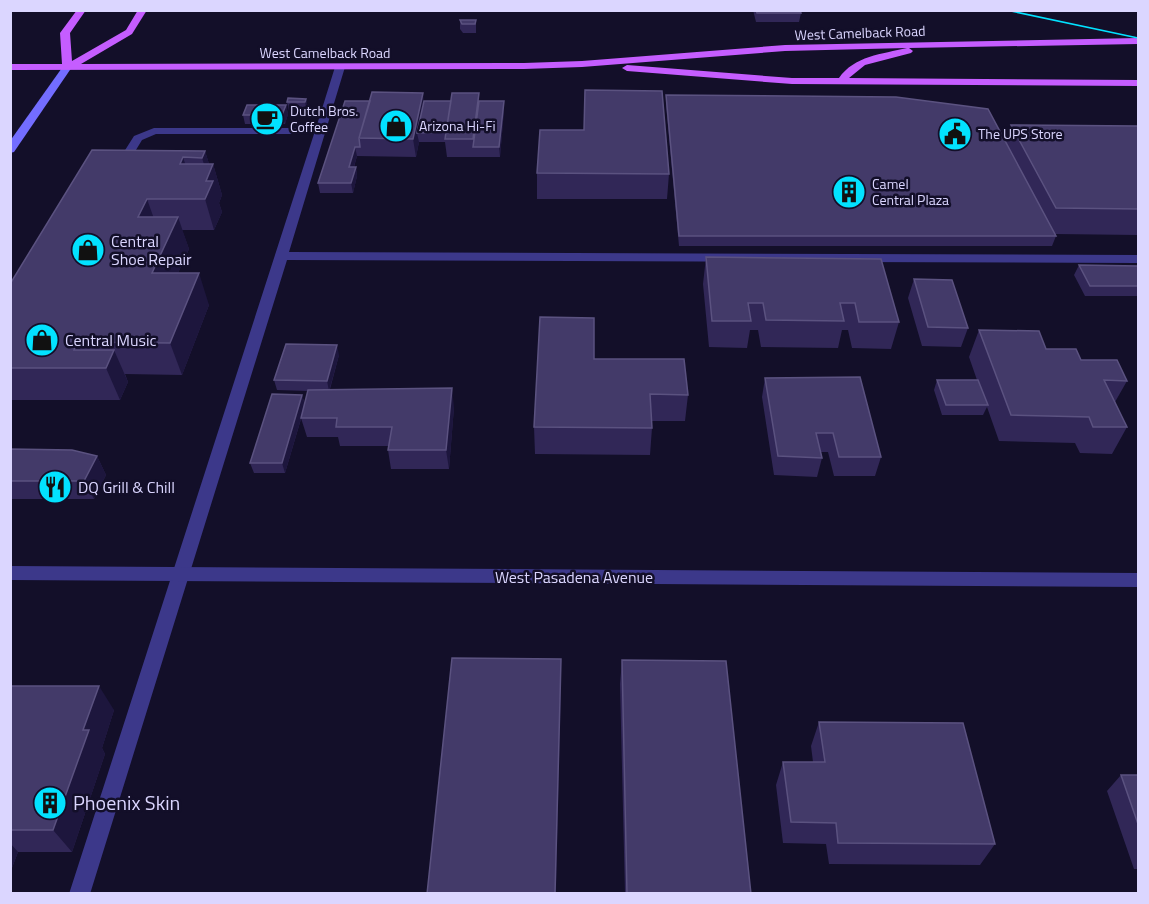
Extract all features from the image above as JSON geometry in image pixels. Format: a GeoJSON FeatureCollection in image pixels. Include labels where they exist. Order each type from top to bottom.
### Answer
{"type":"FeatureCollection","features":[{"type":"Feature","properties":{"kind":"main road"},"geometry":{"type":"LineString","coordinates":[[67,67],[65,33],[82,10]]}},
{"type":"Feature","properties":{"kind":"main road"},"geometry":{"type":"LineString","coordinates":[[10,150],[67,67],[129,32],[143,10]]}},
{"type":"Feature","properties":{"kind":"main road","name":"West Camelback Road"},"geometry":{"type":"LineString","coordinates":[[10,67],[582,64],[785,48],[1138,41]]}},
{"type":"Feature","properties":{"kind":"main road"},"geometry":{"type":"LineString","coordinates":[[842,81],[850,68],[859,63],[937,44]]}},
{"type":"Feature","properties":{"kind":"main road","name":"West Camelback Road"},"geometry":{"type":"LineString","coordinates":[[582,64],[792,81],[1138,83]]}},
{"type":"Feature","properties":{"kind":"street"},"geometry":{"type":"LineString","coordinates":[[79,894],[340,67]]}},
{"type":"Feature","properties":{"kind":"street"},"geometry":{"type":"LineString","coordinates":[[121,166],[138,138],[154,131],[320,131]]}},
{"type":"Feature","properties":{"kind":"street"},"geometry":{"type":"LineString","coordinates":[[282,256],[1138,259]]}},
{"type":"Feature","properties":{"kind":"street","name":"West Pasadena Avenue"},"geometry":{"type":"LineString","coordinates":[[10,573],[1138,580]]}},
{"type":"Feature","properties":{"kind":"building"},"geometry":{"type":"Polygon","coordinates":[[[756,10],[800,10],[801,13],[757,13],[756,10]]]}},
{"type":"Feature","properties":{"kind":"building"},"geometry":{"type":"Polygon","coordinates":[[[460,20],[476,20],[475,24],[462,24],[460,20]]]}},
{"type":"Feature","properties":{"kind":"building"},"geometry":{"type":"Polygon","coordinates":[[[585,90],[662,91],[669,174],[537,173],[540,130],[584,130],[585,90]]]}},
{"type":"Feature","properties":{"kind":"building"},"geometry":{"type":"Polygon","coordinates":[[[372,92],[423,93],[413,139],[359,138],[372,92]]]}},
{"type":"Feature","properties":{"kind":"building"},"geometry":{"type":"Polygon","coordinates":[[[452,93],[479,93],[473,139],[445,139],[452,93]]]}},
{"type":"Feature","properties":{"kind":"building","name":"Camel Central Plaza"},"geometry":{"type":"Polygon","coordinates":[[[666,95],[896,97],[988,109],[1056,236],[679,236],[666,95]]]}},
{"type":"Feature","properties":{"kind":"building"},"geometry":{"type":"Polygon","coordinates":[[[288,98],[306,99],[305,102],[287,102],[288,98]]]}},
{"type":"Feature","properties":{"kind":"building"},"geometry":{"type":"Polygon","coordinates":[[[345,101],[370,101],[359,138],[360,147],[355,147],[349,167],[356,167],[351,183],[318,183],[345,101]]]}},
{"type":"Feature","properties":{"kind":"building"},"geometry":{"type":"Polygon","coordinates":[[[424,101],[451,101],[446,132],[417,133],[424,101]]]}},
{"type":"Feature","properties":{"kind":"building"},"geometry":{"type":"Polygon","coordinates":[[[479,101],[504,101],[499,147],[473,147],[479,101]]]}},
{"type":"Feature","properties":{"kind":"building"},"geometry":{"type":"Polygon","coordinates":[[[247,105],[286,105],[282,115],[243,115],[247,105]]]}},
{"type":"Feature","properties":{"kind":"building"},"geometry":{"type":"Polygon","coordinates":[[[1011,125],[1138,126],[1138,209],[1056,208],[1011,125]]]}},
{"type":"Feature","properties":{"kind":"building"},"geometry":{"type":"Polygon","coordinates":[[[92,150],[205,151],[202,158],[183,157],[180,164],[213,164],[206,181],[213,181],[205,199],[147,199],[138,217],[178,217],[152,273],[199,273],[170,343],[77,342],[74,350],[114,350],[106,368],[10,368],[10,284],[92,150]]]}},
{"type":"Feature","properties":{"kind":"building"},"geometry":{"type":"Polygon","coordinates":[[[706,257],[881,259],[899,322],[859,322],[855,303],[840,303],[844,321],[766,320],[763,303],[748,303],[751,321],[712,321],[706,257]]]}},
{"type":"Feature","properties":{"kind":"building"},"geometry":{"type":"Polygon","coordinates":[[[1079,265],[1138,266],[1138,286],[1090,286],[1079,265]]]}},
{"type":"Feature","properties":{"kind":"building"},"geometry":{"type":"Polygon","coordinates":[[[914,279],[952,280],[968,328],[928,327],[914,279]]]}},
{"type":"Feature","properties":{"kind":"building"},"geometry":{"type":"Polygon","coordinates":[[[540,317],[594,318],[594,359],[684,359],[688,395],[650,394],[652,428],[534,427],[540,317]]]}},
{"type":"Feature","properties":{"kind":"building"},"geometry":{"type":"Polygon","coordinates":[[[979,330],[1039,331],[1046,349],[1076,349],[1081,360],[1117,360],[1127,381],[1104,380],[1127,427],[1093,427],[1089,417],[1011,415],[979,330]]]}},
{"type":"Feature","properties":{"kind":"building"},"geometry":{"type":"Polygon","coordinates":[[[286,344],[337,345],[327,381],[274,380],[286,344]]]}},
{"type":"Feature","properties":{"kind":"building"},"geometry":{"type":"Polygon","coordinates":[[[860,377],[881,457],[839,457],[833,433],[816,433],[822,458],[778,456],[765,378],[860,377]]]}},
{"type":"Feature","properties":{"kind":"building"},"geometry":{"type":"Polygon","coordinates":[[[937,380],[978,380],[988,405],[946,405],[937,380]]]}},
{"type":"Feature","properties":{"kind":"building"},"geometry":{"type":"Polygon","coordinates":[[[452,388],[446,450],[388,450],[392,427],[336,427],[337,418],[301,418],[308,390],[452,388]]]}},
{"type":"Feature","properties":{"kind":"building"},"geometry":{"type":"Polygon","coordinates":[[[272,394],[302,395],[282,463],[250,463],[272,394]]]}},
{"type":"Feature","properties":{"kind":"building"},"geometry":{"type":"Polygon","coordinates":[[[10,449],[72,450],[97,456],[84,481],[10,481],[10,449]]]}},
{"type":"Feature","properties":{"kind":"building"},"geometry":{"type":"Polygon","coordinates":[[[452,658],[561,659],[555,894],[427,894],[452,658]]]}},
{"type":"Feature","properties":{"kind":"building"},"geometry":{"type":"Polygon","coordinates":[[[622,660],[726,661],[751,894],[627,894],[622,660]]]}},
{"type":"Feature","properties":{"kind":"building","name":"Phoenix Skin"},"geometry":{"type":"Polygon","coordinates":[[[10,686],[99,686],[83,730],[89,730],[53,830],[10,830],[10,686]]]}},
{"type":"Feature","properties":{"kind":"building"},"geometry":{"type":"Polygon","coordinates":[[[819,722],[963,723],[995,844],[838,843],[836,823],[791,822],[783,762],[825,762],[819,722]]]}},
{"type":"Feature","properties":{"kind":"building"},"geometry":{"type":"Polygon","coordinates":[[[1121,775],[1138,775],[1138,824],[1121,775]]]}},
{"type":"Feature","properties":{"kind":"tram line"},"geometry":{"type":"LineString","coordinates":[[1006,10],[1138,38]]}},
{"type":"Feature","properties":{"kind":"place","name":"Dutch Bros. Coffee"},"geometry":{"type":"Point","coordinates":[267,119]}},
{"type":"Feature","properties":{"kind":"place","name":"Arizona Hi-Fi"},"geometry":{"type":"Point","coordinates":[396,126]}},
{"type":"Feature","properties":{"kind":"place","name":"The UPS Store"},"geometry":{"type":"Point","coordinates":[955,134]}},
{"type":"Feature","properties":{"kind":"place","name":"Camel Central Plaza"},"geometry":{"type":"Point","coordinates":[849,192]}},
{"type":"Feature","properties":{"kind":"place","name":"Central Shoe Repair"},"geometry":{"type":"Point","coordinates":[88,250]}},
{"type":"Feature","properties":{"kind":"place","name":"Central Music"},"geometry":{"type":"Point","coordinates":[42,340]}},
{"type":"Feature","properties":{"kind":"place","name":"DQ Grill & Chill"},"geometry":{"type":"Point","coordinates":[55,487]}},
{"type":"Feature","properties":{"kind":"place","name":"Phoenix Skin"},"geometry":{"type":"Point","coordinates":[50,803]}}]}
